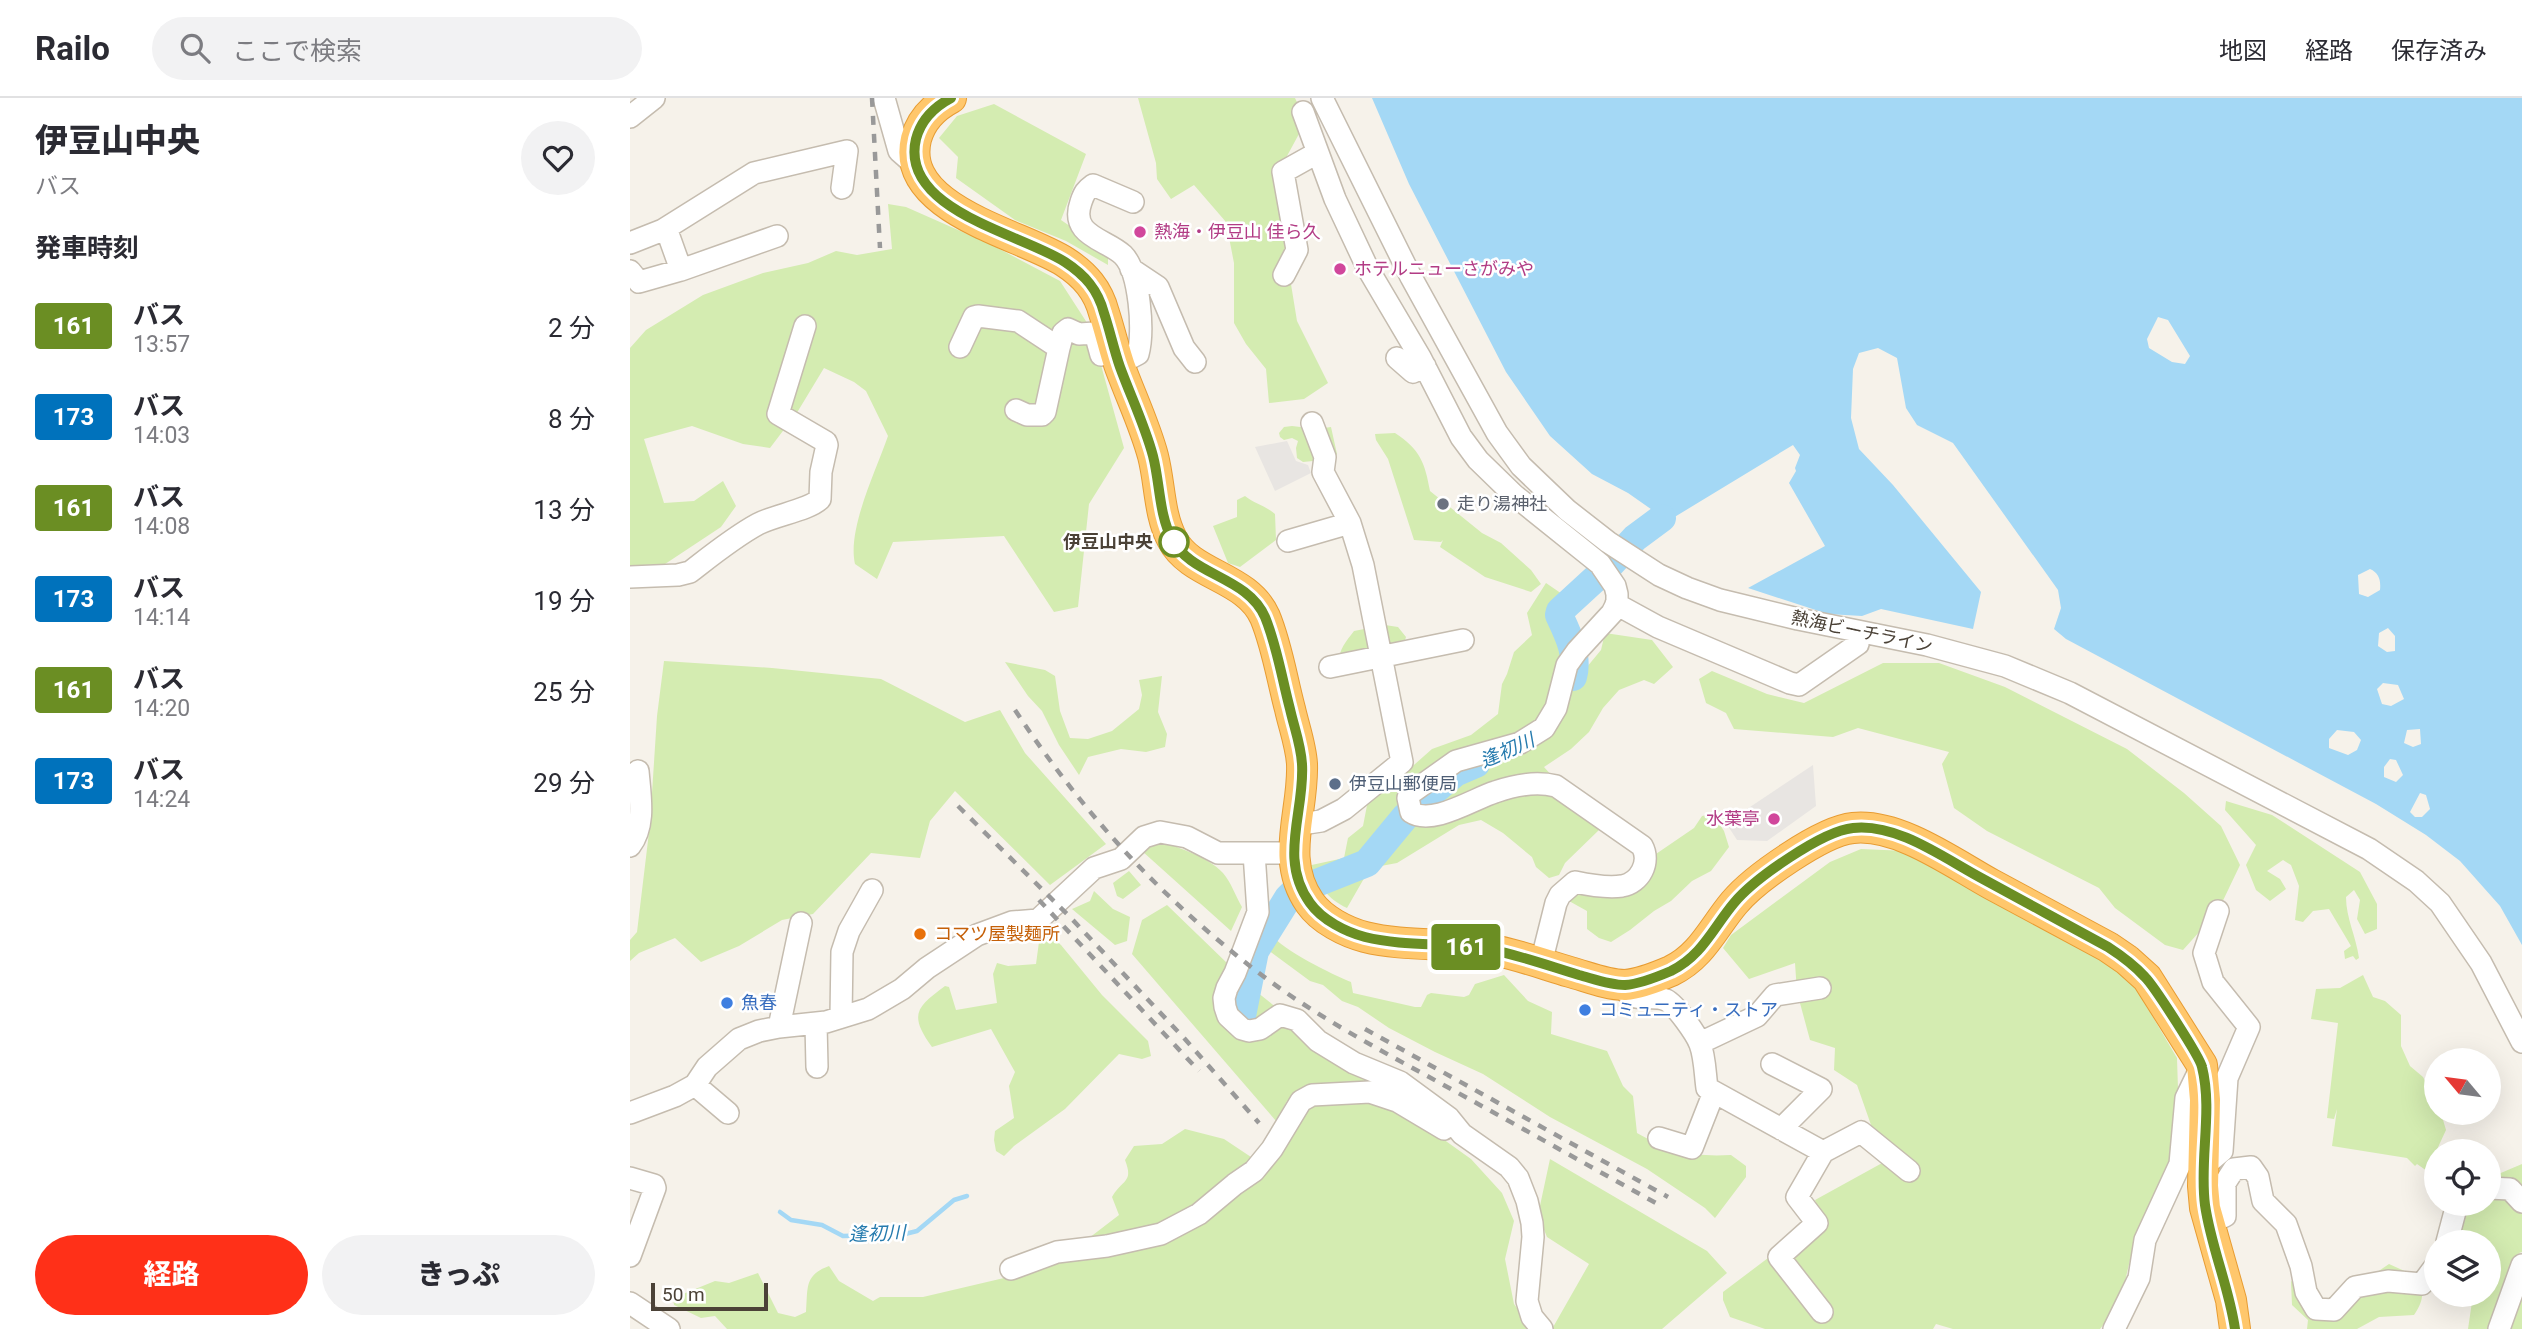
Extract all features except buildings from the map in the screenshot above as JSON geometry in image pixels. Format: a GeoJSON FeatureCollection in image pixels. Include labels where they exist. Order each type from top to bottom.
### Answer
{"type":"FeatureCollection","features":[{"type":"Feature","properties":{"kind":"highway"},"geometry":{"type":"LineString","coordinates":[[951,98],[925,118],[917,133],[914,148],[916,166],[927,185],[950,207],[977,222],[1037,247],[1066,263],[1089,281],[1100,296],[1117,358],[1152,451],[1172,540],[1191,559],[1248,594],[1266,619],[1301,757],[1300,797],[1294,847],[1300,882],[1310,903],[1326,918],[1367,938],[1485,948],[1603,982],[1623,985],[1669,972],[1698,953],[1739,896],[1802,849],[1850,828],[1867,828],[1906,837],[2127,960],[2147,978],[2202,1065],[2205,1100],[2205,1208],[2231,1300],[2235,1329]]}},
{"type":"Feature","properties":{"kind":"street"},"geometry":{"type":"LineString","coordinates":[[630,117],[654,98]]}},
{"type":"Feature","properties":{"kind":"street"},"geometry":{"type":"LineString","coordinates":[[884,98],[898,151],[916,166]]}},
{"type":"Feature","properties":{"kind":"street","name":"熱海ビーチライン"},"geometry":{"type":"LineString","coordinates":[[1322,98],[1392,238],[1497,433],[1521,466],[1567,510],[1608,542],[1687,588],[1720,600],[1927,645],[2005,666],[2070,693],[2370,849],[2416,881],[2440,903],[2481,963],[2522,1042]]}},
{"type":"Feature","properties":{"kind":"street"},"geometry":{"type":"LineString","coordinates":[[1303,113],[1317,153],[1368,269],[1461,437],[1478,460],[1514,495],[1600,564],[1615,586],[1616,604],[1612,613],[1567,665],[1556,708],[1544,728],[1520,743],[1456,761],[1411,793],[1408,798],[1411,811],[1416,815],[1428,816],[1510,787],[1547,784],[1556,786],[1642,846],[1647,859],[1644,868],[1630,883],[1623,886],[1575,882],[1560,895],[1541,963]]}},
{"type":"Feature","properties":{"kind":"street"},"geometry":{"type":"LineString","coordinates":[[630,243],[666,228],[754,173],[846,151],[842,188]]}},
{"type":"Feature","properties":{"kind":"street"},"geometry":{"type":"LineString","coordinates":[[1284,275],[1297,250],[1283,172],[1317,153]]}},
{"type":"Feature","properties":{"kind":"street"},"geometry":{"type":"LineString","coordinates":[[1016,410],[1027,415],[1042,415],[1045,412],[1063,333],[1068,329],[1079,334],[1095,333],[1101,355],[1117,358],[1138,354],[1141,342],[1135,279],[1131,269],[1123,255],[1095,240],[1082,226],[1079,207],[1086,190],[1093,185],[1133,202]]}},
{"type":"Feature","properties":{"kind":"street"},"geometry":{"type":"LineString","coordinates":[[666,228],[681,270]]}},
{"type":"Feature","properties":{"kind":"street"},"geometry":{"type":"LineString","coordinates":[[630,271],[639,282],[777,236]]}},
{"type":"Feature","properties":{"kind":"street"},"geometry":{"type":"LineString","coordinates":[[1368,269],[1392,238]]}},
{"type":"Feature","properties":{"kind":"street"},"geometry":{"type":"LineString","coordinates":[[1131,269],[1158,287],[1184,348],[1195,362]]}},
{"type":"Feature","properties":{"kind":"street"},"geometry":{"type":"LineString","coordinates":[[960,347],[974,317],[978,316],[1018,321],[1059,348]]}},
{"type":"Feature","properties":{"kind":"street"},"geometry":{"type":"LineString","coordinates":[[630,578],[690,572],[758,524],[808,507],[820,499],[826,442],[778,414],[805,326]]}},
{"type":"Feature","properties":{"kind":"street"},"geometry":{"type":"LineString","coordinates":[[1397,358],[1413,372],[1424,366]]}},
{"type":"Feature","properties":{"kind":"street"},"geometry":{"type":"LineString","coordinates":[[630,1113],[675,1096],[695,1085],[707,1068],[739,1039],[779,1027],[816,1024],[869,1009],[902,989],[927,968],[977,935],[1012,922],[1038,920],[1094,868],[1121,859],[1144,837],[1160,832],[1187,836],[1218,853],[1254,853],[1294,847],[1321,821],[1344,809],[1402,762],[1363,565],[1350,523],[1323,472],[1325,457],[1312,423]]}},
{"type":"Feature","properties":{"kind":"street"},"geometry":{"type":"LineString","coordinates":[[1288,541],[1350,523]]}},
{"type":"Feature","properties":{"kind":"street"},"geometry":{"type":"LineString","coordinates":[[1616,604],[1658,628],[1799,685],[1858,644]]}},
{"type":"Feature","properties":{"kind":"street"},"geometry":{"type":"LineString","coordinates":[[1330,667],[1463,640]]}},
{"type":"Feature","properties":{"kind":"street"},"geometry":{"type":"LineString","coordinates":[[630,846],[638,835],[640,822],[638,771]]}},
{"type":"Feature","properties":{"kind":"street"},"geometry":{"type":"LineString","coordinates":[[1254,853],[1258,912],[1224,998],[1228,1016],[1248,1031],[1260,1030],[1280,1015],[1297,1020],[1330,1050],[1400,1082],[1449,1118],[1461,1134]]}},
{"type":"Feature","properties":{"kind":"street"},"geometry":{"type":"LineString","coordinates":[[841,1017],[842,952],[849,930],[872,890]]}},
{"type":"Feature","properties":{"kind":"street"},"geometry":{"type":"LineString","coordinates":[[2203,1167],[2222,1151],[2227,1078],[2249,1027],[2213,982],[2204,953],[2218,911]]}},
{"type":"Feature","properties":{"kind":"street"},"geometry":{"type":"LineString","coordinates":[[779,1027],[801,923]]}},
{"type":"Feature","properties":{"kind":"street"},"geometry":{"type":"LineString","coordinates":[[1623,985],[1625,991],[1633,996],[1664,999],[1671,1003],[1700,1043],[1707,1088],[1823,1152]]}},
{"type":"Feature","properties":{"kind":"street"},"geometry":{"type":"LineString","coordinates":[[1700,1043],[1757,1016],[1774,995],[1820,988]]}},
{"type":"Feature","properties":{"kind":"street"},"geometry":{"type":"LineString","coordinates":[[816,1024],[817,1067]]}},
{"type":"Feature","properties":{"kind":"street"},"geometry":{"type":"LineString","coordinates":[[1772,1064],[1821,1089],[1781,1129]]}},
{"type":"Feature","properties":{"kind":"street"},"geometry":{"type":"LineString","coordinates":[[2114,1329],[2139,1278],[2145,1240],[2180,1164],[2186,1098],[2202,1065]]}},
{"type":"Feature","properties":{"kind":"street"},"geometry":{"type":"LineString","coordinates":[[695,1085],[728,1113]]}},
{"type":"Feature","properties":{"kind":"street"},"geometry":{"type":"LineString","coordinates":[[1012,1269],[1056,1252],[1107,1246],[1161,1234],[1199,1214],[1254,1171],[1272,1149],[1301,1101],[1312,1095],[1370,1092],[1397,1101],[1434,1125],[1461,1134],[1509,1167],[1518,1178],[1527,1202],[1533,1237],[1527,1301],[1532,1317],[1542,1329]]}},
{"type":"Feature","properties":{"kind":"street"},"geometry":{"type":"LineString","coordinates":[[1659,1139],[1692,1148],[1714,1092]]}},
{"type":"Feature","properties":{"kind":"street"},"geometry":{"type":"LineString","coordinates":[[1822,1312],[1779,1257],[1817,1223],[1797,1197],[1823,1152],[1861,1132],[1909,1171]]}},
{"type":"Feature","properties":{"kind":"street"},"geometry":{"type":"LineString","coordinates":[[2210,1223],[2225,1216],[2225,1183],[2234,1169],[2251,1167],[2258,1177],[2263,1201],[2286,1224],[2301,1266],[2305,1292],[2316,1309],[2334,1310],[2355,1287],[2388,1282],[2422,1284],[2424,1281]]}},
{"type":"Feature","properties":{"kind":"street"},"geometry":{"type":"LineString","coordinates":[[630,1178],[654,1185],[655,1193],[630,1256]]}},
{"type":"Feature","properties":{"kind":"street"},"geometry":{"type":"LineString","coordinates":[[2501,1189],[2510,1189],[2522,1202]]}},
{"type":"Feature","properties":{"kind":"street"},"geometry":{"type":"LineString","coordinates":[[2499,1329],[2522,1265]]}},
{"type":"Feature","properties":{"kind":"street"},"geometry":{"type":"LineString","coordinates":[[630,1303],[669,1329]]}},
{"type":"Feature","properties":{"kind":"green space"},"geometry":{"type":"Polygon","coordinates":[[[1138,98],[1295,98],[1306,121],[1274,180],[1297,321],[1328,383],[1304,399],[1269,403],[1266,369],[1246,344],[1234,323],[1234,263],[1226,222],[1194,185],[1171,199],[1157,179],[1156,163],[1138,98]]]}},
{"type":"Feature","properties":{"kind":"green space"},"geometry":{"type":"Polygon","coordinates":[[[994,104],[1086,154],[1061,220],[1108,252],[1108,265],[1066,241],[1015,220],[956,178],[958,157],[939,138],[957,116],[994,104]]]}},
{"type":"Feature","properties":{"kind":"green space"},"geometry":{"type":"Polygon","coordinates":[[[888,204],[906,207],[992,245],[1060,281],[1091,329],[1124,448],[1089,504],[1078,607],[1054,612],[1004,536],[893,542],[877,579],[855,564],[855,534],[859,517],[888,436],[866,391],[854,382],[824,368],[798,411],[770,448],[743,444],[692,426],[644,439],[664,503],[694,501],[723,481],[736,506],[721,527],[656,570],[630,570],[630,348],[646,330],[703,295],[763,273],[808,263],[836,251],[857,255],[892,249],[888,204]]]}},
{"type":"Feature","properties":{"kind":"green space"},"geometry":{"type":"Polygon","coordinates":[[[1284,427],[1317,429],[1331,427],[1337,454],[1333,459],[1303,462],[1297,458],[1298,441],[1280,437],[1279,433],[1284,427]]]}},
{"type":"Feature","properties":{"kind":"green space"},"geometry":{"type":"Polygon","coordinates":[[[1395,433],[1416,451],[1426,472],[1430,491],[1482,533],[1501,543],[1531,570],[1541,584],[1531,592],[1485,577],[1440,547],[1443,540],[1414,540],[1388,459],[1375,434],[1395,433]]]}},
{"type":"Feature","properties":{"kind":"green space"},"geometry":{"type":"Polygon","coordinates":[[[1245,496],[1275,514],[1276,540],[1240,567],[1228,563],[1213,526],[1237,517],[1237,500],[1245,496]]]}},
{"type":"Feature","properties":{"kind":"green space"},"geometry":{"type":"Polygon","coordinates":[[[1546,583],[1565,596],[1573,622],[1558,661],[1541,742],[1567,691],[1601,650],[1605,633],[1652,640],[1673,667],[1654,684],[1644,680],[1619,690],[1603,708],[1589,732],[1571,749],[1544,767],[1600,829],[1565,863],[1559,875],[1549,878],[1536,867],[1532,857],[1503,833],[1481,820],[1459,825],[1397,863],[1370,868],[1347,908],[1340,904],[1324,890],[1307,866],[1344,858],[1348,838],[1363,826],[1369,795],[1406,772],[1432,749],[1471,735],[1498,714],[1502,684],[1514,652],[1532,635],[1527,613],[1546,583]]]}},
{"type":"Feature","properties":{"kind":"green space"},"geometry":{"type":"Polygon","coordinates":[[[1385,625],[1398,627],[1406,637],[1402,650],[1359,673],[1340,670],[1340,654],[1354,631],[1385,625]]]}},
{"type":"Feature","properties":{"kind":"green space"},"geometry":{"type":"Polygon","coordinates":[[[664,661],[881,679],[965,722],[1000,710],[1025,753],[1106,844],[1050,885],[955,791],[930,821],[920,858],[871,853],[813,914],[782,920],[739,946],[701,962],[675,938],[639,953],[630,961],[630,940],[637,932],[650,824],[657,716],[664,661]]]}},
{"type":"Feature","properties":{"kind":"green space"},"geometry":{"type":"Polygon","coordinates":[[[1005,662],[1045,670],[1055,676],[1060,711],[1070,738],[1088,739],[1112,731],[1139,709],[1142,695],[1139,680],[1162,676],[1158,712],[1167,734],[1165,747],[1146,752],[1121,749],[1088,757],[1079,775],[1059,745],[1042,711],[1028,696],[1005,662]]]}},
{"type":"Feature","properties":{"kind":"green space"},"geometry":{"type":"Polygon","coordinates":[[[1883,663],[1939,663],[2005,687],[2127,749],[2221,826],[2240,865],[2218,911],[2183,950],[2165,945],[2115,908],[2099,888],[1987,831],[1954,808],[1942,764],[1949,752],[1858,728],[1833,737],[1734,729],[1726,713],[1706,703],[1699,679],[1712,671],[1767,694],[1804,703],[1883,663]]]}},
{"type":"Feature","properties":{"kind":"green space"},"geometry":{"type":"Polygon","coordinates":[[[2226,801],[2272,815],[2360,872],[2377,904],[2377,929],[2365,934],[2357,919],[2360,900],[2354,890],[2346,897],[2346,905],[2359,958],[2356,960],[2353,956],[2345,959],[2344,951],[2351,946],[2329,909],[2313,911],[2303,922],[2295,920],[2299,886],[2291,865],[2283,860],[2267,871],[2280,879],[2286,889],[2270,901],[2256,890],[2246,865],[2256,845],[2225,810],[2226,801]]]}},
{"type":"Feature","properties":{"kind":"green space"},"geometry":{"type":"Polygon","coordinates":[[[1713,814],[1724,831],[1729,847],[1711,871],[1692,881],[1671,901],[1611,942],[1599,938],[1587,929],[1587,911],[1569,901],[1582,889],[1622,891],[1653,856],[1694,828],[1702,816],[1713,814]]]}},
{"type":"Feature","properties":{"kind":"green space"},"geometry":{"type":"Polygon","coordinates":[[[1160,840],[1201,857],[1226,877],[1242,907],[1231,931],[1142,851],[1160,840]]]}},
{"type":"Feature","properties":{"kind":"green space"},"geometry":{"type":"Polygon","coordinates":[[[1861,849],[1907,851],[2124,968],[2177,1058],[2178,1089],[2170,1159],[2136,1234],[2120,1303],[2100,1329],[1953,1329],[1936,1324],[1933,1329],[1765,1329],[1730,1317],[1723,1300],[1723,1292],[1772,1255],[1823,1225],[1815,1200],[1884,1162],[1857,1085],[1834,1070],[1835,1048],[1810,1040],[1797,992],[1795,963],[1749,979],[1723,948],[1731,935],[1830,862],[1861,849]]]}},
{"type":"Feature","properties":{"kind":"green space"},"geometry":{"type":"Polygon","coordinates":[[[1129,871],[1141,885],[1123,899],[1117,896],[1113,883],[1129,871]]]}},
{"type":"Feature","properties":{"kind":"green space"},"geometry":{"type":"Polygon","coordinates":[[[1094,891],[1113,909],[1130,917],[1127,941],[1115,945],[1072,909],[1090,901],[1094,891]]]}},
{"type":"Feature","properties":{"kind":"green space"},"geometry":{"type":"Polygon","coordinates":[[[1167,905],[1257,992],[1372,1084],[1308,1089],[1287,1101],[1276,1121],[1132,954],[1142,920],[1167,905]]]}},
{"type":"Feature","properties":{"kind":"green space"},"geometry":{"type":"Polygon","coordinates":[[[1042,928],[1061,945],[1102,995],[1148,1041],[1151,1056],[1142,1059],[1119,1054],[1065,1109],[1004,1156],[996,1151],[995,1131],[1014,1118],[1009,1086],[1015,1072],[991,1029],[932,1047],[920,1027],[919,1012],[928,1000],[945,986],[949,987],[956,1010],[997,1003],[993,974],[997,963],[1008,966],[1036,964],[1039,942],[1032,933],[1042,928]]]}},
{"type":"Feature","properties":{"kind":"green space"},"geometry":{"type":"Polygon","coordinates":[[[1272,935],[1296,954],[1351,982],[1353,993],[1415,1007],[1421,1007],[1431,993],[1464,997],[1469,995],[1475,984],[1504,975],[1528,1001],[1552,1012],[1551,1034],[1607,1051],[1623,1086],[1633,1096],[1637,1133],[1682,1152],[1731,1155],[1746,1166],[1746,1177],[1715,1218],[1705,1208],[1647,1169],[1550,1117],[1483,1074],[1389,1028],[1358,1007],[1342,1001],[1323,985],[1310,981],[1264,947],[1266,937],[1272,935]]]}},
{"type":"Feature","properties":{"kind":"green space"},"geometry":{"type":"Polygon","coordinates":[[[2363,975],[2373,997],[2385,1001],[2401,1015],[2401,1046],[2410,1066],[2424,1079],[2424,1125],[2445,1125],[2446,1130],[2442,1139],[2424,1139],[2424,1169],[2417,1164],[2415,1166],[2407,1158],[2332,1146],[2337,1109],[2334,1119],[2327,1118],[2338,1023],[2311,1019],[2316,989],[2340,988],[2363,975]]]}},
{"type":"Feature","properties":{"kind":"green space"},"geometry":{"type":"Polygon","coordinates":[[[1318,1097],[1394,1104],[1471,1159],[1502,1193],[1514,1221],[1505,1259],[1514,1304],[1532,1329],[727,1329],[715,1316],[701,1318],[674,1305],[673,1298],[715,1281],[729,1283],[758,1273],[778,1313],[795,1317],[806,1312],[811,1278],[829,1266],[839,1281],[873,1301],[880,1297],[923,1297],[1004,1278],[1063,1244],[1089,1238],[1119,1215],[1112,1197],[1126,1180],[1128,1173],[1125,1160],[1134,1146],[1162,1144],[1185,1129],[1224,1139],[1251,1157],[1318,1097]]]}},
{"type":"Feature","properties":{"kind":"green space"},"geometry":{"type":"Polygon","coordinates":[[[1550,1159],[1707,1251],[1727,1273],[1662,1329],[1552,1329],[1589,1264],[1547,1237],[1538,1215],[1550,1159]]]}},
{"type":"Feature","properties":{"kind":"green space"},"geometry":{"type":"Polygon","coordinates":[[[2522,1164],[2522,1252],[2519,1253],[2501,1300],[2501,1230],[2450,1230],[2454,1216],[2501,1216],[2501,1173],[2522,1164]]]}},
{"type":"Feature","properties":{"kind":"green space"},"geometry":{"type":"Polygon","coordinates":[[[2389,1264],[2420,1278],[2422,1298],[2414,1315],[2379,1317],[2357,1329],[2307,1329],[2308,1320],[2292,1305],[2291,1282],[2301,1266],[2306,1292],[2334,1310],[2355,1287],[2389,1264]]]}},
{"type":"Feature","properties":{"kind":"green space"},"geometry":{"type":"Polygon","coordinates":[[[2522,1269],[2522,1329],[2468,1329],[2471,1307],[2501,1307],[2501,1301],[2522,1269]]]}},
{"type":"Feature","properties":{"kind":"shaded area"},"geometry":{"type":"Polygon","coordinates":[[[1287,441],[1296,461],[1308,465],[1311,473],[1275,491],[1255,447],[1287,441]]]}},
{"type":"Feature","properties":{"kind":"shaded area"},"geometry":{"type":"Polygon","coordinates":[[[1813,765],[1816,806],[1767,841],[1737,840],[1726,823],[1813,765]]]}},
{"type":"Feature","properties":{"kind":"water"},"geometry":{"type":"Polygon","coordinates":[[[1372,98],[2522,98],[2522,945],[2500,906],[2460,861],[2426,835],[2376,804],[2066,639],[2054,629],[2061,608],[2058,590],[1953,443],[1917,425],[1906,408],[1897,358],[1878,348],[1859,353],[1853,369],[1851,418],[1859,449],[1893,485],[1981,592],[1973,629],[1881,609],[1862,616],[1828,614],[1748,588],[1825,546],[1789,483],[1796,471],[1800,455],[1793,445],[1668,521],[1628,493],[1592,474],[1550,436],[1506,372],[1409,184],[1372,98]],[[2158,317],[2147,339],[2149,348],[2172,362],[2185,364],[2190,356],[2168,320],[2158,317]],[[2370,569],[2358,575],[2359,594],[2368,597],[2380,590],[2379,577],[2370,569]],[[2388,628],[2379,633],[2378,646],[2387,652],[2395,651],[2395,636],[2388,628]],[[2383,683],[2377,689],[2382,704],[2391,706],[2404,699],[2398,685],[2383,683]],[[2420,729],[2407,730],[2404,743],[2413,747],[2421,744],[2420,729]],[[2337,730],[2329,739],[2329,748],[2348,755],[2357,750],[2361,740],[2354,732],[2337,730]],[[2390,759],[2384,767],[2384,777],[2396,782],[2403,775],[2396,760],[2390,759]],[[2420,793],[2410,812],[2415,817],[2422,817],[2430,809],[2426,795],[2420,793]]]}},
{"type":"Feature","properties":{"kind":"waterway","name":"逢初川"},"geometry":{"type":"LineString","coordinates":[[1573,677],[1574,653],[1559,615],[1560,611],[1635,538],[1662,518]]}},
{"type":"Feature","properties":{"kind":"waterway","name":"逢初川"},"geometry":{"type":"LineString","coordinates":[[1242,1016],[1255,951],[1288,898],[1294,892],[1367,863],[1422,801],[1455,773],[1476,764]]}},
{"type":"Feature","properties":{"kind":"waterway","name":"逢初川"},"geometry":{"type":"LineString","coordinates":[[780,1212],[791,1220],[822,1225],[843,1236],[905,1234],[917,1231],[954,1200],[967,1196]]}},
{"type":"Feature","properties":{"kind":"railway"},"geometry":{"type":"LineString","coordinates":[[872,98],[880,248]]}},
{"type":"Feature","properties":{"kind":"railway"},"geometry":{"type":"LineString","coordinates":[[1015,710],[1067,783],[1124,850],[1186,912],[1255,970],[1346,1030],[1663,1207]]}},
{"type":"Feature","properties":{"kind":"railway"},"geometry":{"type":"LineString","coordinates":[[958,806],[1070,917],[1184,1038],[1259,1123]]}},
{"type":"Feature","properties":{"kind":"railway"},"geometry":{"type":"LineString","coordinates":[[1039,900],[1199,1071]]}},
{"type":"Feature","properties":{"kind":"railway"},"geometry":{"type":"LineString","coordinates":[[1365,1029],[1668,1197]]}},
{"type":"Feature","properties":{"kind":"bus line","name":"161"},"geometry":{"type":"LineString","coordinates":[[951,98],[925,118],[917,133],[914,148],[916,166],[927,185],[950,207],[977,222],[1037,247],[1066,263],[1089,281],[1100,296],[1119,365],[1152,451],[1172,540],[1191,559],[1248,594],[1266,619],[1301,757],[1300,797],[1293,838],[1294,863],[1310,903],[1326,918],[1367,938],[1485,948],[1603,982],[1623,985],[1638,983],[1684,964],[1698,953],[1739,896],[1818,840],[1850,828],[1867,828],[1906,837],[2108,947],[2147,978],[2202,1065],[2205,1100],[2205,1208],[2231,1300],[2235,1329]]}},
{"type":"Feature","properties":{"kind":"place","name":"熱海・伊豆山 佳ら久"},"geometry":{"type":"Point","coordinates":[1140,232]}},
{"type":"Feature","properties":{"kind":"place","name":"ホテルニューさがみや"},"geometry":{"type":"Point","coordinates":[1340,269]}},
{"type":"Feature","properties":{"kind":"place","name":"走り湯神社"},"geometry":{"type":"Point","coordinates":[1443,504]}},
{"type":"Feature","properties":{"kind":"place","name":"伊豆山中央"},"geometry":{"type":"Point","coordinates":[1174,542]}},
{"type":"Feature","properties":{"kind":"place","name":"伊豆山郵便局"},"geometry":{"type":"Point","coordinates":[1335,784]}},
{"type":"Feature","properties":{"kind":"place","name":"水葉亭"},"geometry":{"type":"Point","coordinates":[1774,819]}},
{"type":"Feature","properties":{"kind":"place","name":"コマツ屋製麺所"},"geometry":{"type":"Point","coordinates":[920,934]}},
{"type":"Feature","properties":{"kind":"place","name":"魚春"},"geometry":{"type":"Point","coordinates":[727,1003]}},
{"type":"Feature","properties":{"kind":"place","name":"コミュ二ティ・ストア"},"geometry":{"type":"Point","coordinates":[1585,1010]}}]}
